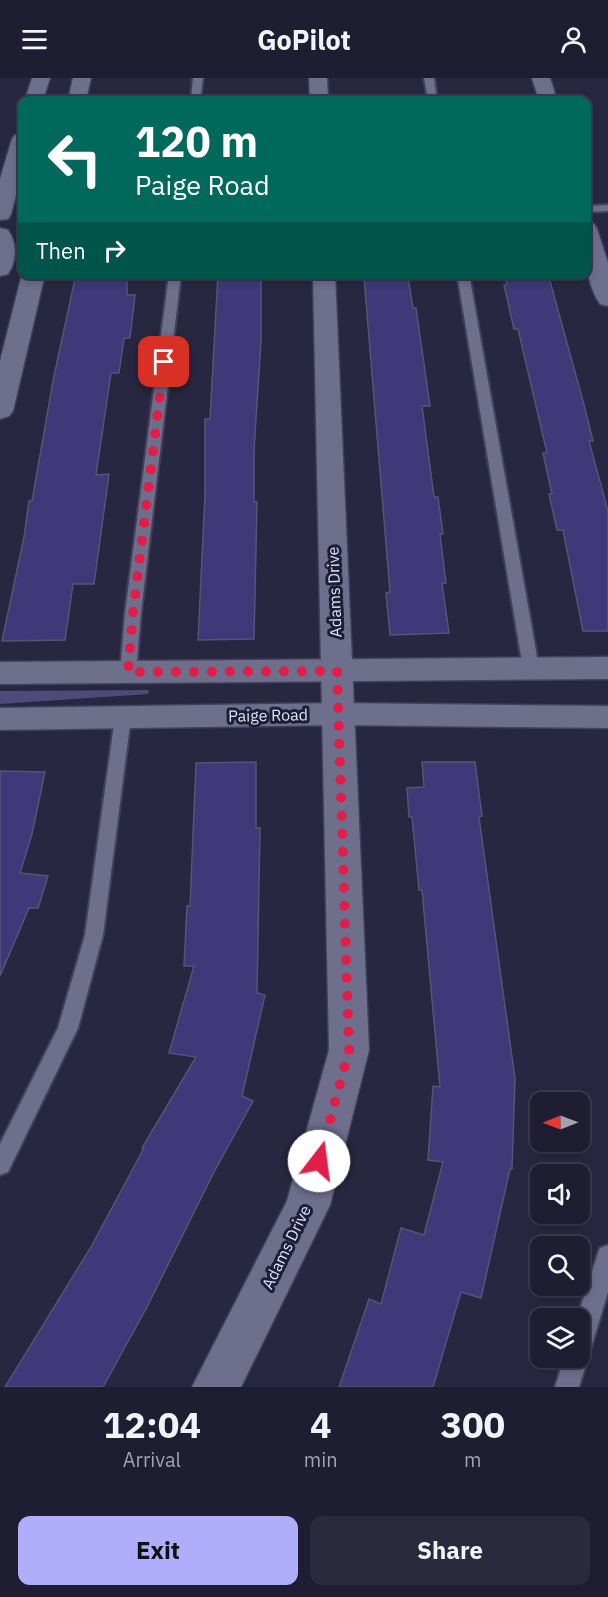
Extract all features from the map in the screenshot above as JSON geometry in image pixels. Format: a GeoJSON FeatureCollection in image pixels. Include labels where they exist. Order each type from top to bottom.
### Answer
{"type":"FeatureCollection","features":[{"type":"Feature","properties":{"kind":"street"},"geometry":{"type":"LineString","coordinates":[[35,96],[41,78]]}},
{"type":"Feature","properties":{"kind":"street"},"geometry":{"type":"LineString","coordinates":[[78,96],[82,78]]}},
{"type":"Feature","properties":{"kind":"street"},"geometry":{"type":"LineString","coordinates":[[318,78],[319,96]]}},
{"type":"Feature","properties":{"kind":"street"},"geometry":{"type":"LineString","coordinates":[[541,78],[547,96]]}},
{"type":"Feature","properties":{"kind":"street"},"geometry":{"type":"LineString","coordinates":[[0,214],[18,153]]}},
{"type":"Feature","properties":{"kind":"street"},"geometry":{"type":"LineString","coordinates":[[0,235],[4,254],[0,269]]}},
{"type":"Feature","properties":{"kind":"street"},"geometry":{"type":"LineString","coordinates":[[591,241],[604,273],[608,299]]}},
{"type":"Feature","properties":{"kind":"street"},"geometry":{"type":"LineString","coordinates":[[0,411],[7,356],[32,279]]}},
{"type":"Feature","properties":{"kind":"street","name":"Adams Drive"},"geometry":{"type":"LineString","coordinates":[[216,1387],[308,1205],[349,1050],[340,714],[324,279]]}},
{"type":"Feature","properties":{"kind":"street"},"geometry":{"type":"LineString","coordinates":[[0,674],[608,668]]}},
{"type":"Feature","properties":{"kind":"street","name":"Paige Road"},"geometry":{"type":"LineString","coordinates":[[0,719],[340,714],[608,717]]}},
{"type":"Feature","properties":{"kind":"lane"},"geometry":{"type":"LineString","coordinates":[[196,96],[198,78]]}},
{"type":"Feature","properties":{"kind":"lane"},"geometry":{"type":"LineString","coordinates":[[429,78],[432,96]]}},
{"type":"Feature","properties":{"kind":"lane"},"geometry":{"type":"LineString","coordinates":[[591,209],[608,208]]}},
{"type":"Feature","properties":{"kind":"lane"},"geometry":{"type":"LineString","coordinates":[[128,672],[133,613],[173,279]]}},
{"type":"Feature","properties":{"kind":"lane"},"geometry":{"type":"LineString","coordinates":[[464,279],[531,668]]}},
{"type":"Feature","properties":{"kind":"lane"},"geometry":{"type":"LineString","coordinates":[[0,1165],[68,1028],[94,935],[123,717]]}},
{"type":"Feature","properties":{"kind":"lane"},"geometry":{"type":"LineString","coordinates":[[590,1314],[608,1256]]}},
{"type":"Feature","properties":{"kind":"lane"},"geometry":{"type":"LineString","coordinates":[[567,1387],[573,1368]]}},
{"type":"Feature","properties":{"kind":"shaded area"},"geometry":{"type":"Polygon","coordinates":[[[149,690],[148,694],[0,704],[0,691],[149,690]]]}},
{"type":"Feature","properties":{"kind":"building"},"geometry":{"type":"Polygon","coordinates":[[[75,279],[127,279],[127,295],[135,295],[130,338],[124,338],[119,373],[111,373],[96,475],[109,474],[94,584],[73,584],[65,640],[2,641],[24,537],[29,501],[32,501],[53,381],[75,279]]]}},
{"type":"Feature","properties":{"kind":"building"},"geometry":{"type":"Polygon","coordinates":[[[218,279],[261,279],[261,341],[254,450],[254,502],[257,502],[254,639],[198,640],[205,494],[205,419],[210,419],[218,279]]]}},
{"type":"Feature","properties":{"kind":"building"},"geometry":{"type":"Polygon","coordinates":[[[364,279],[408,279],[413,308],[416,308],[430,406],[422,406],[434,497],[438,497],[443,534],[440,534],[446,583],[442,583],[449,633],[390,635],[386,593],[390,592],[364,279]]]}},
{"type":"Feature","properties":{"kind":"building"},"geometry":{"type":"Polygon","coordinates":[[[506,279],[549,279],[583,401],[593,441],[589,441],[608,511],[608,631],[583,631],[563,530],[557,530],[549,494],[552,494],[543,453],[547,453],[518,329],[514,329],[504,285],[507,285],[506,279]]]}},
{"type":"Feature","properties":{"kind":"building"},"geometry":{"type":"Polygon","coordinates":[[[256,762],[256,828],[260,828],[257,993],[265,995],[242,1096],[253,1101],[214,1172],[147,1307],[103,1387],[5,1387],[91,1247],[144,1148],[142,1148],[196,1057],[169,1053],[194,966],[184,966],[187,906],[190,906],[196,763],[256,762]]]}},
{"type":"Feature","properties":{"kind":"building"},"geometry":{"type":"Polygon","coordinates":[[[422,762],[475,762],[482,816],[479,817],[515,1079],[512,1169],[510,1169],[481,1298],[461,1292],[433,1387],[339,1387],[369,1299],[381,1304],[401,1228],[424,1235],[443,1162],[428,1160],[433,1086],[440,1087],[422,890],[419,890],[407,788],[424,787],[422,762]]]}},
{"type":"Feature","properties":{"kind":"building"},"geometry":{"type":"Polygon","coordinates":[[[0,771],[45,772],[32,834],[20,873],[48,876],[38,908],[29,908],[0,976],[0,771]]]}},
{"type":"Feature","properties":{"kind":"route"},"geometry":{"type":"LineString","coordinates":[[164,362],[133,613],[128,672],[337,671],[349,1050],[319,1161]]}}]}
